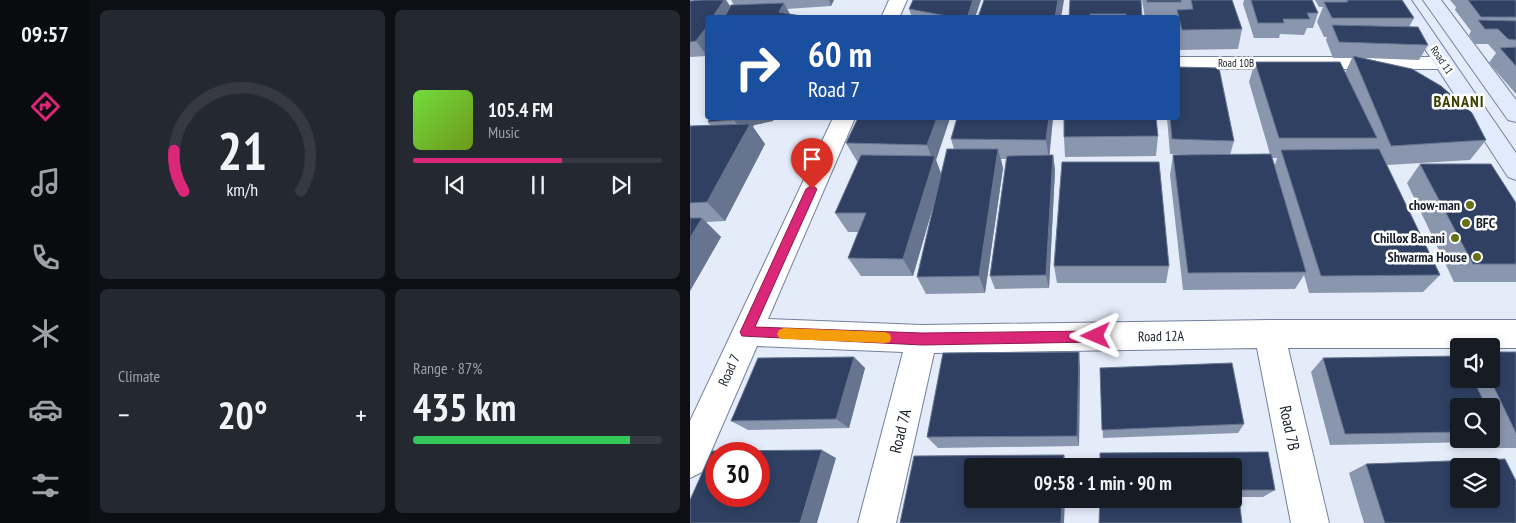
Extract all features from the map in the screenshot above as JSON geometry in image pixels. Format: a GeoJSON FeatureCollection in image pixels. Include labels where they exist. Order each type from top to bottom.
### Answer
{"type":"FeatureCollection","features":[{"type":"Feature","properties":{"kind":"main road","name":"Road 11"},"geometry":{"type":"LineString","coordinates":[[1402,0],[1516,171]]}},
{"type":"Feature","properties":{"kind":"main road","name":"Road 11"},"geometry":{"type":"LineString","coordinates":[[1432,0],[1516,115]]}},
{"type":"Feature","properties":{"kind":"street"},"geometry":{"type":"LineString","coordinates":[[891,15],[898,0]]}},
{"type":"Feature","properties":{"kind":"street","name":"Road 10B"},"geometry":{"type":"LineString","coordinates":[[1180,63],[1444,63]]}},
{"type":"Feature","properties":{"kind":"street","name":"Road 7"},"geometry":{"type":"LineString","coordinates":[[690,460],[843,120]]}},
{"type":"Feature","properties":{"kind":"street","name":"Road 12A"},"geometry":{"type":"LineString","coordinates":[[746,332],[922,339],[1270,334],[1516,334]]}},
{"type":"Feature","properties":{"kind":"street","name":"Road 7B"},"geometry":{"type":"LineString","coordinates":[[1270,334],[1310,523]]}},
{"type":"Feature","properties":{"kind":"street","name":"Road 7A"},"geometry":{"type":"LineString","coordinates":[[877,523],[922,339]]}},
{"type":"Feature","properties":{"kind":"building"},"geometry":{"type":"Polygon","coordinates":[[[724,0],[714,15],[705,15],[705,29],[696,41],[690,42],[690,1],[724,0]]]}},
{"type":"Feature","properties":{"kind":"building"},"geometry":{"type":"Polygon","coordinates":[[[913,0],[973,0],[968,15],[942,15],[909,9],[913,0]]]}},
{"type":"Feature","properties":{"kind":"building"},"geometry":{"type":"Polygon","coordinates":[[[984,0],[1058,0],[1056,15],[979,15],[984,0]]]}},
{"type":"Feature","properties":{"kind":"building"},"geometry":{"type":"Polygon","coordinates":[[[1070,0],[1141,0],[1142,15],[1069,15],[1070,0]]]}},
{"type":"Feature","properties":{"kind":"building"},"geometry":{"type":"Polygon","coordinates":[[[1147,0],[1181,0],[1181,2],[1147,2],[1147,0]]]}},
{"type":"Feature","properties":{"kind":"building"},"geometry":{"type":"Polygon","coordinates":[[[1191,0],[1232,0],[1242,29],[1182,30],[1180,15],[1178,15],[1177,10],[1193,9],[1191,0]]]}},
{"type":"Feature","properties":{"kind":"building"},"geometry":{"type":"Polygon","coordinates":[[[1251,0],[1312,0],[1318,13],[1307,13],[1310,19],[1283,19],[1284,23],[1258,23],[1251,0]]]}},
{"type":"Feature","properties":{"kind":"building"},"geometry":{"type":"Polygon","coordinates":[[[1347,0],[1402,0],[1414,18],[1332,18],[1324,2],[1348,2],[1347,0]]]}},
{"type":"Feature","properties":{"kind":"building"},"geometry":{"type":"Polygon","coordinates":[[[1468,0],[1516,0],[1516,17],[1481,17],[1468,0]]]}},
{"type":"Feature","properties":{"kind":"building"},"geometry":{"type":"Polygon","coordinates":[[[784,3],[779,12],[795,15],[726,15],[731,5],[784,3]]]}},
{"type":"Feature","properties":{"kind":"building"},"geometry":{"type":"Polygon","coordinates":[[[1478,20],[1516,21],[1516,40],[1508,39],[1498,29],[1485,29],[1478,20]]]}},
{"type":"Feature","properties":{"kind":"building"},"geometry":{"type":"Polygon","coordinates":[[[1332,25],[1418,27],[1428,45],[1339,42],[1332,25]]]}},
{"type":"Feature","properties":{"kind":"building"},"geometry":{"type":"Polygon","coordinates":[[[1516,47],[1516,66],[1500,48],[1516,47]]]}},
{"type":"Feature","properties":{"kind":"building"},"geometry":{"type":"Polygon","coordinates":[[[1353,56],[1412,69],[1441,86],[1472,113],[1486,140],[1391,146],[1353,56]]]}},
{"type":"Feature","properties":{"kind":"building"},"geometry":{"type":"Polygon","coordinates":[[[1255,62],[1340,62],[1377,138],[1279,138],[1255,62]]]}},
{"type":"Feature","properties":{"kind":"building"},"geometry":{"type":"Polygon","coordinates":[[[1180,67],[1219,68],[1234,141],[1172,139],[1170,120],[1180,120],[1180,67]]]}},
{"type":"Feature","properties":{"kind":"building"},"geometry":{"type":"Polygon","coordinates":[[[709,120],[734,120],[708,122],[709,120]]]}},
{"type":"Feature","properties":{"kind":"building"},"geometry":{"type":"Polygon","coordinates":[[[857,120],[936,120],[927,145],[846,143],[857,120]]]}},
{"type":"Feature","properties":{"kind":"building"},"geometry":{"type":"Polygon","coordinates":[[[956,120],[1049,120],[1046,140],[951,139],[956,120]]]}},
{"type":"Feature","properties":{"kind":"building"},"geometry":{"type":"Polygon","coordinates":[[[1064,120],[1156,120],[1158,136],[1064,137],[1064,120]]]}},
{"type":"Feature","properties":{"kind":"building"},"geometry":{"type":"Polygon","coordinates":[[[750,124],[707,202],[690,203],[690,126],[750,124]]]}},
{"type":"Feature","properties":{"kind":"building"},"geometry":{"type":"Polygon","coordinates":[[[947,149],[998,149],[979,276],[917,277],[947,149]]]}},
{"type":"Feature","properties":{"kind":"building"},"geometry":{"type":"Polygon","coordinates":[[[1379,149],[1440,275],[1321,276],[1281,150],[1379,149]]]}},
{"type":"Feature","properties":{"kind":"building"},"geometry":{"type":"Polygon","coordinates":[[[1271,154],[1306,272],[1188,273],[1173,155],[1271,154]]]}},
{"type":"Feature","properties":{"kind":"building"},"geometry":{"type":"Polygon","coordinates":[[[861,155],[935,156],[903,259],[848,258],[866,213],[835,213],[861,155]]]}},
{"type":"Feature","properties":{"kind":"building"},"geometry":{"type":"Polygon","coordinates":[[[1053,155],[1046,275],[990,276],[1007,156],[1053,155]]]}},
{"type":"Feature","properties":{"kind":"building"},"geometry":{"type":"Polygon","coordinates":[[[1062,162],[1159,162],[1169,266],[1054,266],[1062,162]]]}},
{"type":"Feature","properties":{"kind":"building"},"geometry":{"type":"Polygon","coordinates":[[[1420,164],[1491,164],[1516,203],[1516,264],[1473,264],[1420,164]]]}},
{"type":"Feature","properties":{"kind":"building"},"geometry":{"type":"Polygon","coordinates":[[[690,218],[702,218],[690,238],[690,218]]]}},
{"type":"Feature","properties":{"kind":"building"},"geometry":{"type":"Polygon","coordinates":[[[1079,352],[1077,436],[927,437],[943,353],[1079,352]]]}},
{"type":"Feature","properties":{"kind":"building"},"geometry":{"type":"Polygon","coordinates":[[[1500,352],[1516,352],[1516,433],[1494,388],[1500,388],[1500,352]]]}},
{"type":"Feature","properties":{"kind":"building"},"geometry":{"type":"Polygon","coordinates":[[[1450,356],[1450,388],[1477,388],[1482,398],[1450,398],[1450,432],[1345,434],[1323,358],[1450,356]]]}},
{"type":"Feature","properties":{"kind":"building"},"geometry":{"type":"Polygon","coordinates":[[[854,357],[836,419],[731,421],[758,358],[854,357]]]}},
{"type":"Feature","properties":{"kind":"building"},"geometry":{"type":"Polygon","coordinates":[[[1232,363],[1244,424],[1102,430],[1100,368],[1232,363]]]}},
{"type":"Feature","properties":{"kind":"building"},"geometry":{"type":"Polygon","coordinates":[[[770,450],[822,450],[800,523],[690,523],[690,500],[705,467],[705,507],[770,507],[770,450]]]}},
{"type":"Feature","properties":{"kind":"building"},"geometry":{"type":"Polygon","coordinates":[[[1268,452],[1275,490],[1242,490],[1242,458],[1100,458],[1100,453],[1268,452]]]}},
{"type":"Feature","properties":{"kind":"building"},"geometry":{"type":"Polygon","coordinates":[[[1064,455],[1064,458],[964,458],[964,508],[1062,508],[1061,523],[900,523],[914,456],[1064,455]]]}},
{"type":"Feature","properties":{"kind":"building"},"geometry":{"type":"Polygon","coordinates":[[[1500,459],[1505,459],[1516,481],[1516,523],[1385,523],[1366,464],[1450,461],[1450,508],[1500,508],[1500,459]]]}},
{"type":"Feature","properties":{"kind":"building"},"geometry":{"type":"Polygon","coordinates":[[[1100,508],[1240,508],[1242,523],[1099,523],[1100,508]]]}},
{"type":"Feature","properties":{"kind":"slow traffic"},"geometry":{"type":"LineString","coordinates":[[784,334],[885,338]]}},
{"type":"Feature","properties":{"kind":"place","name":"chow-man"},"geometry":{"type":"Point","coordinates":[1470,205]}},
{"type":"Feature","properties":{"kind":"place","name":"BFC"},"geometry":{"type":"Point","coordinates":[1466,223]}},
{"type":"Feature","properties":{"kind":"place","name":"Chillox Banani"},"geometry":{"type":"Point","coordinates":[1455,238]}},
{"type":"Feature","properties":{"kind":"place","name":"Shwarma House"},"geometry":{"type":"Point","coordinates":[1477,257]}},
{"type":"Feature","properties":{"kind":"district","name":"BANANI"},"geometry":{"type":"Point","coordinates":[1459,101]}},
{"type":"Feature","properties":{"kind":"route"},"geometry":{"type":"LineString","coordinates":[[812,189],[746,332],[922,339],[1096,336]]}}]}
